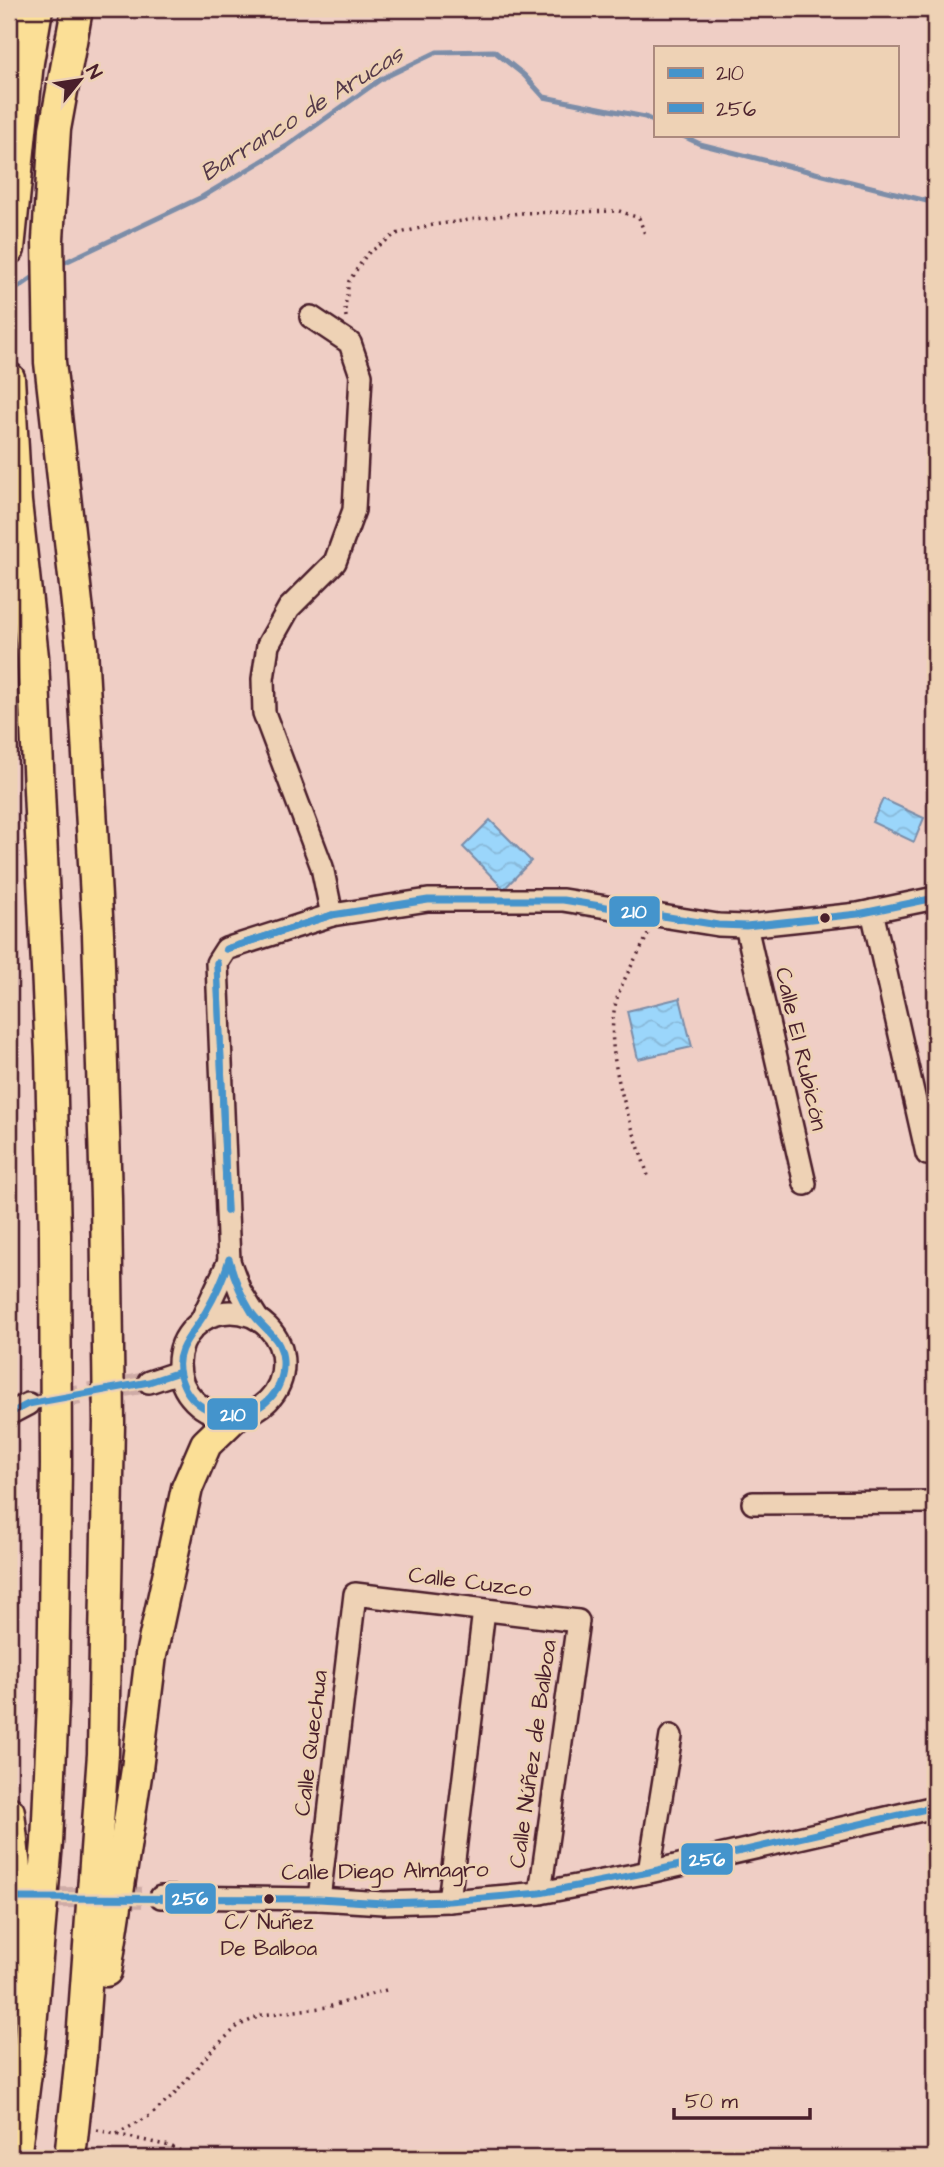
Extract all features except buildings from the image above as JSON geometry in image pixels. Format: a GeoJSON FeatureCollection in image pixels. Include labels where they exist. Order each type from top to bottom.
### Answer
{"type":"FeatureCollection","features":[{"type":"Feature","properties":{"kind":"highway"},"geometry":{"type":"LineString","coordinates":[[9,249],[19,60],[15,9]]}},
{"type":"Feature","properties":{"kind":"highway"},"geometry":{"type":"LineString","coordinates":[[19,60],[37,9]]}},
{"type":"Feature","properties":{"kind":"highway"},"geometry":{"type":"LineString","coordinates":[[70,2158],[83,2122],[87,2057],[103,1754],[109,1423],[98,933],[82,648],[50,362],[48,239],[55,129],[77,9]]}},
{"type":"Feature","properties":{"kind":"highway"},"geometry":{"type":"LineString","coordinates":[[9,378],[14,491],[33,657],[51,1056],[56,1464],[53,1702],[47,1843],[21,2055],[14,2158]]}},
{"type":"Feature","properties":{"kind":"highway"},"geometry":{"type":"LineString","coordinates":[[87,2057],[137,1769],[151,1654],[187,1488],[206,1444],[235,1416]]}},
{"type":"Feature","properties":{"kind":"highway"},"geometry":{"type":"LineString","coordinates":[[9,1812],[17,1887],[21,2055]]}},
{"type":"Feature","properties":{"kind":"street"},"geometry":{"type":"LineString","coordinates":[[311,317],[350,343],[361,375],[354,510],[335,562],[289,608],[268,645],[263,679],[264,713],[322,867],[332,915]]}},
{"type":"Feature","properties":{"kind":"street"},"geometry":{"type":"LineString","coordinates":[[257,1318],[240,1291],[229,1261],[217,963],[226,949],[332,915],[428,900],[563,900],[718,925],[746,926],[872,911],[935,898]]}},
{"type":"Feature","properties":{"kind":"street"},"geometry":{"type":"LineString","coordinates":[[872,911],[927,1154]]}},
{"type":"Feature","properties":{"kind":"street","name":"Calle El Rubicón"},"geometry":{"type":"LineString","coordinates":[[746,926],[805,1184]]}},
{"type":"Feature","properties":{"kind":"street"},"geometry":{"type":"LineString","coordinates":[[201,1321],[229,1261]]}},
{"type":"Feature","properties":{"kind":"street"},"geometry":{"type":"LineString","coordinates":[[243,1312],[257,1318],[270,1328],[279,1343],[283,1359],[282,1375],[276,1391],[266,1404],[251,1413],[235,1416],[205,1410],[193,1400],[184,1387],[179,1372],[183,1343],[190,1331],[214,1314],[243,1312]]}},
{"type":"Feature","properties":{"kind":"street"},"geometry":{"type":"LineString","coordinates":[[149,1382],[179,1372]]}},
{"type":"Feature","properties":{"kind":"street"},"geometry":{"type":"LineString","coordinates":[[9,1399],[27,1404],[9,1414]]}},
{"type":"Feature","properties":{"kind":"street"},"geometry":{"type":"LineString","coordinates":[[753,1503],[935,1502]]}},
{"type":"Feature","properties":{"kind":"street","name":"Calle Cuzco"},"geometry":{"type":"LineString","coordinates":[[355,1594],[578,1622]]}},
{"type":"Feature","properties":{"kind":"street","name":"Calle Quechua"},"geometry":{"type":"LineString","coordinates":[[319,1899],[355,1594]]}},
{"type":"Feature","properties":{"kind":"street"},"geometry":{"type":"LineString","coordinates":[[449,1901],[484,1610]]}},
{"type":"Feature","properties":{"kind":"street","name":"Calle Núñez de Balboa"},"geometry":{"type":"LineString","coordinates":[[540,1893],[578,1622]]}},
{"type":"Feature","properties":{"kind":"street"},"geometry":{"type":"LineString","coordinates":[[649,1872],[671,1736]]}},
{"type":"Feature","properties":{"kind":"street","name":"Calle Diego Almagro"},"geometry":{"type":"LineString","coordinates":[[161,1897],[319,1899],[383,1903],[449,1901],[540,1893],[649,1872],[935,1807]]}},
{"type":"Feature","properties":{"kind":"path"},"geometry":{"type":"LineString","coordinates":[[350,343],[345,308],[349,281],[367,254],[396,234],[433,225],[520,213],[619,211],[639,218],[646,237]]}},
{"type":"Feature","properties":{"kind":"path"},"geometry":{"type":"LineString","coordinates":[[649,1179],[618,1074],[611,1031],[616,1000],[656,916]]}},
{"type":"Feature","properties":{"kind":"path"},"geometry":{"type":"LineString","coordinates":[[117,2134],[151,2115],[173,2096],[211,2051],[238,2026],[262,2015],[328,2007],[386,1990]]}},
{"type":"Feature","properties":{"kind":"path"},"geometry":{"type":"LineString","coordinates":[[83,2122],[117,2134],[170,2146],[196,2158]]}},
{"type":"Feature","properties":{"kind":"water"},"geometry":{"type":"Polygon","coordinates":[[[883,799],[924,818],[914,842],[872,822],[883,799]]]}},
{"type":"Feature","properties":{"kind":"water"},"geometry":{"type":"Polygon","coordinates":[[[490,820],[531,861],[504,889],[463,847],[490,820]]]}},
{"type":"Feature","properties":{"kind":"water"},"geometry":{"type":"Polygon","coordinates":[[[680,998],[692,1047],[638,1059],[627,1011],[680,998]]]}},
{"type":"Feature","properties":{"kind":"waterway","name":"Barranco de Arucas"},"geometry":{"type":"LineString","coordinates":[[57,266],[202,197],[287,146],[381,79],[437,52],[494,51],[524,75],[544,97],[645,117],[654,122]]}},
{"type":"Feature","properties":{"kind":"waterway","name":"Barranco de Arucas"},"geometry":{"type":"LineString","coordinates":[[683,136],[700,144],[935,203]]}},
{"type":"Feature","properties":{"kind":"waterway","name":"Barranco de Arucas"},"geometry":{"type":"LineString","coordinates":[[9,294],[38,274]]}},
{"type":"Feature","properties":{"kind":"tunnel"},"geometry":{"type":"LineString","coordinates":[[28,1404],[149,1382]]}},
{"type":"Feature","properties":{"kind":"tunnel"},"geometry":{"type":"LineString","coordinates":[[28,1898],[161,1897]]}},
{"type":"Feature","properties":{"kind":"transit line","name":"210"},"geometry":{"type":"LineString","coordinates":[[332,915],[428,900],[563,900],[718,925],[746,926],[858,914],[935,898]]}},
{"type":"Feature","properties":{"kind":"transit line","name":"210"},"geometry":{"type":"LineString","coordinates":[[226,949],[332,915]]}},
{"type":"Feature","properties":{"kind":"transit line","name":"210"},"geometry":{"type":"LineString","coordinates":[[226,949],[332,915]]}},
{"type":"Feature","properties":{"kind":"transit line","name":"210"},"geometry":{"type":"LineString","coordinates":[[217,963],[224,1135]]}},
{"type":"Feature","properties":{"kind":"transit line","name":"210"},"geometry":{"type":"LineString","coordinates":[[217,963],[224,1135]]}},
{"type":"Feature","properties":{"kind":"transit line","name":"210"},"geometry":{"type":"LineString","coordinates":[[224,1135],[227,1211]]}},
{"type":"Feature","properties":{"kind":"transit line","name":"210"},"geometry":{"type":"LineString","coordinates":[[224,1135],[227,1211]]}},
{"type":"Feature","properties":{"kind":"transit line","name":"210"},"geometry":{"type":"LineString","coordinates":[[229,1259],[245,1300],[252,1313],[276,1340],[283,1361],[280,1382],[270,1398],[256,1409],[238,1414],[220,1414],[203,1407],[189,1394],[179,1366],[182,1349],[212,1300],[229,1259]]}},
{"type":"Feature","properties":{"kind":"transit line","name":"210"},"geometry":{"type":"LineString","coordinates":[[9,1414],[28,1404],[149,1382],[179,1372]]}},
{"type":"Feature","properties":{"kind":"transit line","name":"256"},"geometry":{"type":"LineString","coordinates":[[9,1898],[319,1899],[383,1903],[449,1901],[540,1893],[649,1872],[935,1807]]}},
{"type":"Feature","properties":{"kind":"place","name":"C/ Nuñez De Balboa"},"geometry":{"type":"Point","coordinates":[269,1899]}}]}
